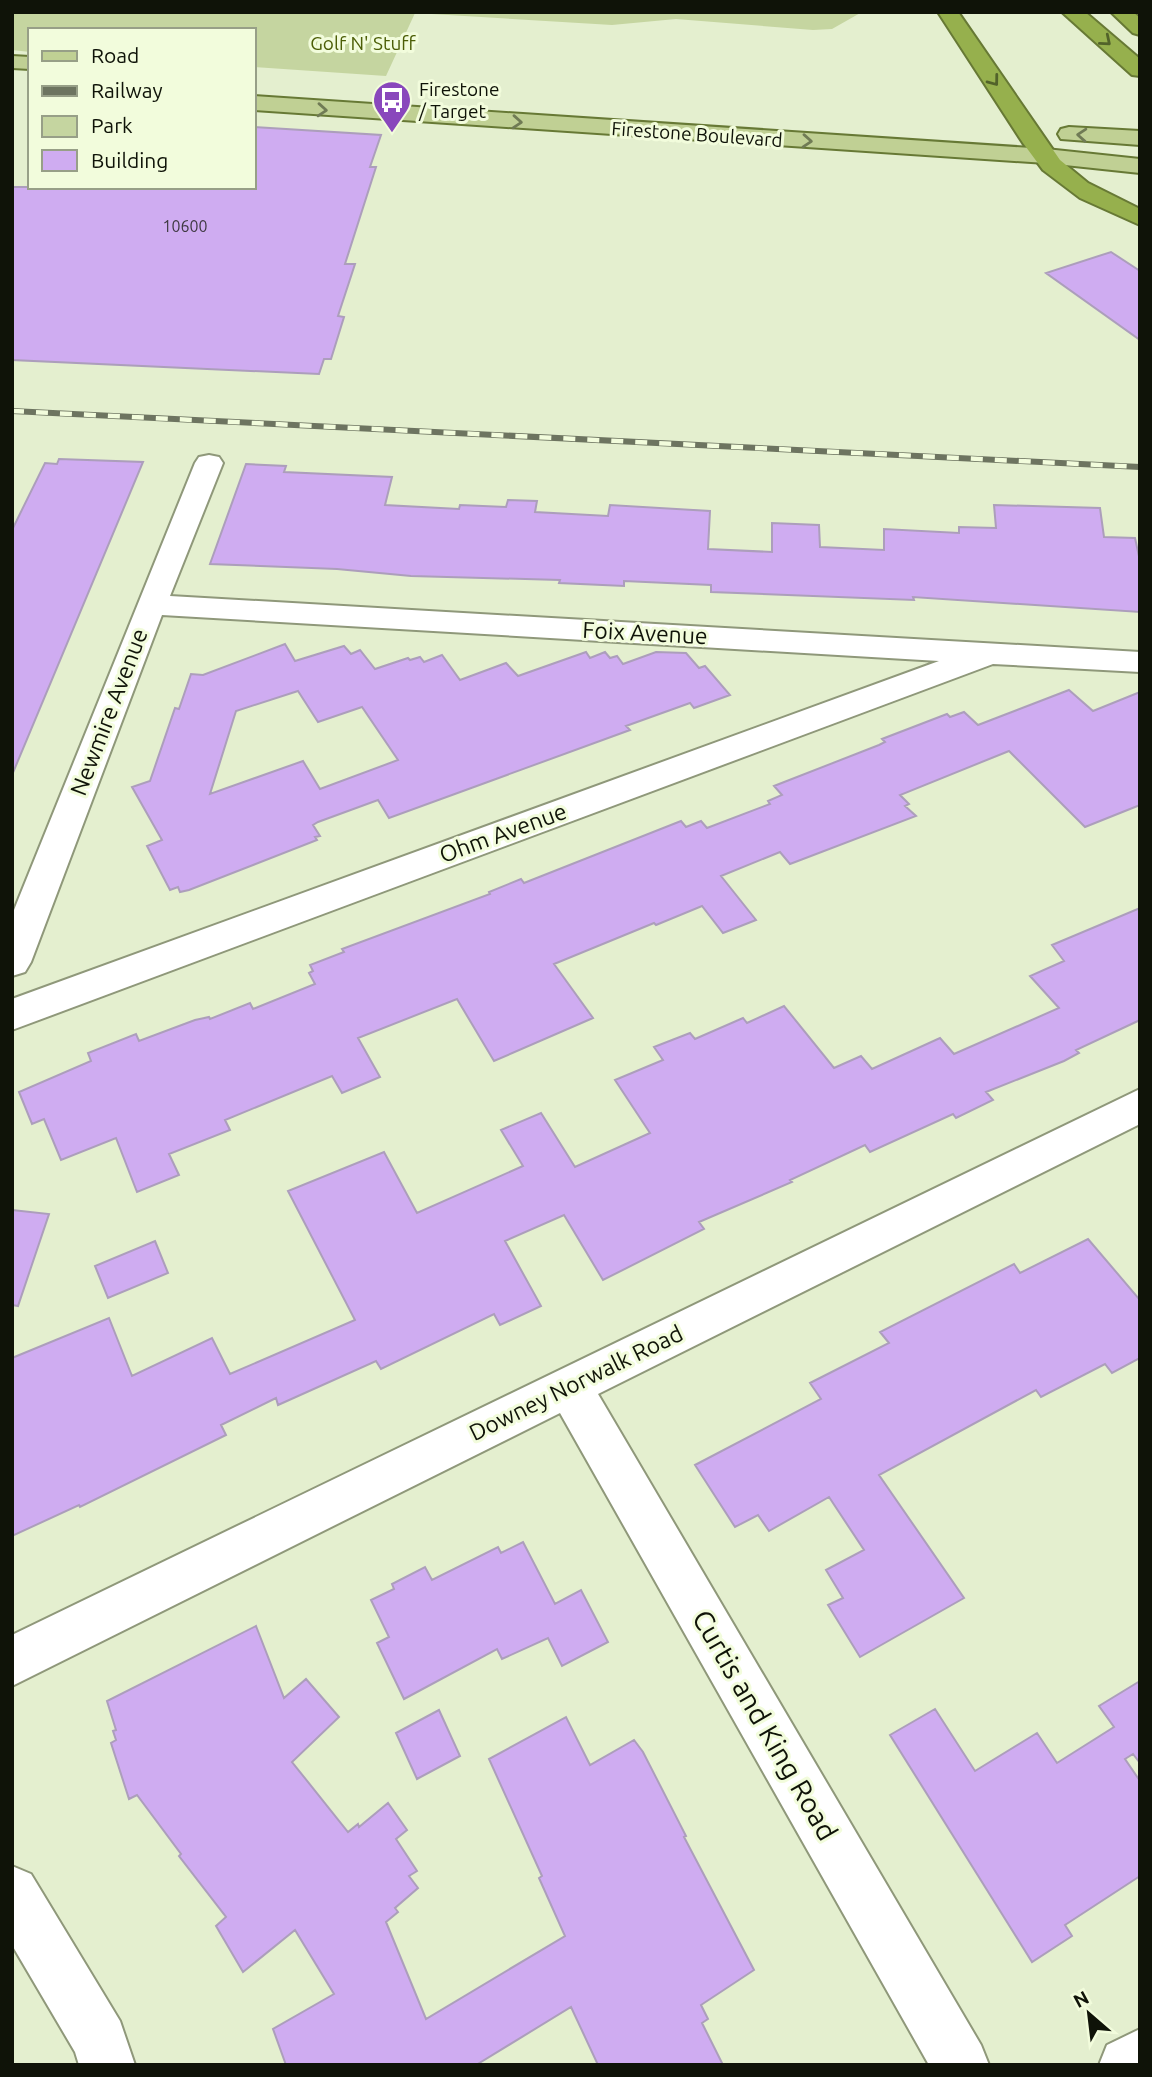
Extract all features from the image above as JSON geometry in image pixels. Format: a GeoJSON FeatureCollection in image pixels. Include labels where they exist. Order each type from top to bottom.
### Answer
{"type":"FeatureCollection","features":[{"type":"Feature","properties":{"kind":"highway"},"geometry":{"type":"LineString","coordinates":[[948,12],[960,35],[1005,96],[1024,131],[1071,183],[1140,218]]}},
{"type":"Feature","properties":{"kind":"highway"},"geometry":{"type":"LineString","coordinates":[[1072,12],[1140,70]]}},
{"type":"Feature","properties":{"kind":"highway"},"geometry":{"type":"LineString","coordinates":[[1107,12],[1140,40]]}},
{"type":"Feature","properties":{"kind":"highway"},"geometry":{"type":"LineString","coordinates":[[1121,12],[1140,29]]}},
{"type":"Feature","properties":{"kind":"main road","name":"Firestone Boulevard"},"geometry":{"type":"LineString","coordinates":[[256,103],[1046,156],[1140,166]]}},
{"type":"Feature","properties":{"kind":"main road","name":"Firestone Boulevard"},"geometry":{"type":"LineString","coordinates":[[810,119],[836,120]]}},
{"type":"Feature","properties":{"kind":"main road"},"geometry":{"type":"LineString","coordinates":[[997,129],[1140,138]]}},
{"type":"Feature","properties":{"kind":"street","name":"Newmire Avenue"},"geometry":{"type":"LineString","coordinates":[[12,962],[209,463]]}},
{"type":"Feature","properties":{"kind":"street","name":"Foix Avenue"},"geometry":{"type":"LineString","coordinates":[[151,605],[1140,662]]}},
{"type":"Feature","properties":{"kind":"street","name":"Ohm Avenue"},"geometry":{"type":"LineString","coordinates":[[12,1015],[994,652]]}},
{"type":"Feature","properties":{"kind":"street","name":"Downey Norwalk Road"},"geometry":{"type":"LineString","coordinates":[[12,1661],[1140,1105]]}},
{"type":"Feature","properties":{"kind":"street","name":"Curtis and King Road"},"geometry":{"type":"LineString","coordinates":[[569,1386],[961,2065]]}},
{"type":"Feature","properties":{"kind":"street"},"geometry":{"type":"LineString","coordinates":[[12,1893],[100,2042],[107,2065]]}},
{"type":"Feature","properties":{"kind":"street"},"geometry":{"type":"LineString","coordinates":[[1127,2065],[1140,2057]]}},
{"type":"Feature","properties":{"kind":"green space","name":"Golf N' Stuff"},"geometry":{"type":"Polygon","coordinates":[[[12,12],[862,12],[832,29],[813,30],[676,19],[612,25],[415,13],[386,76],[256,67],[256,28],[28,28],[28,52],[12,50],[12,12]]]}},
{"type":"Feature","properties":{"kind":"building"},"geometry":{"type":"Polygon","coordinates":[[[256,127],[381,135],[370,167],[376,167],[345,264],[355,264],[338,316],[344,317],[331,359],[324,359],[319,374],[12,360],[12,187],[256,189],[256,127]]]}},
{"type":"Feature","properties":{"kind":"building"},"geometry":{"type":"Polygon","coordinates":[[[1111,252],[1140,271],[1140,340],[1046,273],[1111,252]]]}},
{"type":"Feature","properties":{"kind":"building"},"geometry":{"type":"Polygon","coordinates":[[[59,459],[143,462],[12,775],[12,530],[45,463],[57,464],[59,459]]]}},
{"type":"Feature","properties":{"kind":"building"},"geometry":{"type":"Polygon","coordinates":[[[246,464],[286,466],[284,472],[392,477],[385,505],[459,509],[460,505],[506,507],[508,500],[537,501],[535,512],[608,516],[610,505],[710,511],[708,549],[772,552],[772,523],[819,525],[820,547],[884,550],[884,529],[959,533],[959,527],[996,528],[994,505],[1100,508],[1104,537],[1135,538],[1140,561],[1140,612],[913,597],[914,600],[711,592],[711,585],[624,581],[624,586],[559,583],[560,580],[411,576],[337,569],[210,564],[246,464]]]}},
{"type":"Feature","properties":{"kind":"building"},"geometry":{"type":"Polygon","coordinates":[[[285,644],[295,661],[344,646],[351,654],[360,650],[375,669],[408,658],[410,660],[420,657],[424,662],[442,655],[460,680],[506,663],[518,676],[586,652],[590,658],[605,652],[610,658],[617,656],[623,664],[656,652],[686,653],[699,668],[705,666],[730,695],[694,708],[690,703],[626,726],[630,730],[389,818],[378,800],[313,825],[320,836],[315,837],[317,840],[180,892],[178,887],[170,890],[147,846],[162,840],[132,787],[150,781],[175,708],[179,709],[191,674],[203,675],[285,644]],[[298,691],[236,711],[210,794],[303,761],[320,789],[398,760],[362,707],[318,722],[298,691]]]}},
{"type":"Feature","properties":{"kind":"building"},"geometry":{"type":"Polygon","coordinates":[[[1069,690],[1093,711],[1140,692],[1140,805],[1085,827],[1009,751],[900,795],[909,804],[905,806],[916,816],[790,864],[780,852],[721,876],[756,920],[723,933],[702,906],[554,964],[593,1018],[494,1061],[457,999],[358,1038],[380,1077],[342,1093],[332,1076],[225,1120],[230,1130],[169,1154],[179,1175],[137,1192],[116,1138],[61,1160],[44,1119],[32,1124],[19,1092],[91,1061],[88,1053],[136,1034],[139,1041],[195,1020],[210,1019],[250,1003],[253,1009],[315,984],[309,973],[313,971],[310,965],[344,952],[342,949],[490,894],[489,892],[521,879],[524,883],[681,821],[686,827],[701,821],[707,828],[770,804],[768,801],[782,795],[774,786],[879,745],[885,742],[882,739],[947,714],[950,717],[964,712],[978,725],[1069,690]]]}},
{"type":"Feature","properties":{"kind":"building"},"geometry":{"type":"Polygon","coordinates":[[[1140,908],[1140,1020],[1076,1050],[1079,1053],[1064,1061],[986,1092],[993,1100],[956,1118],[953,1114],[870,1152],[865,1145],[790,1180],[792,1182],[699,1222],[704,1229],[603,1280],[564,1215],[505,1241],[541,1306],[500,1325],[494,1314],[381,1369],[376,1361],[278,1405],[276,1398],[221,1425],[226,1435],[80,1507],[79,1505],[12,1536],[12,1358],[109,1318],[132,1376],[212,1338],[230,1374],[355,1320],[288,1191],[384,1152],[417,1213],[523,1166],[501,1130],[541,1113],[575,1167],[650,1133],[615,1080],[663,1060],[654,1047],[690,1033],[695,1039],[743,1018],[747,1023],[784,1006],[834,1068],[861,1056],[872,1069],[940,1038],[954,1054],[1059,1008],[1030,976],[1064,961],[1052,945],[1140,908]]]}},
{"type":"Feature","properties":{"kind":"building"},"geometry":{"type":"Polygon","coordinates":[[[12,1210],[49,1214],[18,1306],[12,1305],[12,1210]]]}},
{"type":"Feature","properties":{"kind":"building"},"geometry":{"type":"Polygon","coordinates":[[[1088,1239],[1140,1300],[1140,1358],[1112,1373],[1105,1364],[1041,1397],[1036,1390],[879,1475],[964,1598],[860,1657],[828,1605],[843,1598],[826,1570],[864,1550],[829,1497],[769,1531],[758,1515],[735,1527],[695,1465],[821,1399],[810,1383],[889,1343],[880,1332],[1014,1264],[1020,1273],[1088,1239]]]}},
{"type":"Feature","properties":{"kind":"building"},"geometry":{"type":"Polygon","coordinates":[[[155,1241],[168,1273],[108,1298],[95,1266],[155,1241]]]}},
{"type":"Feature","properties":{"kind":"building"},"geometry":{"type":"Polygon","coordinates":[[[523,1542],[555,1604],[581,1590],[608,1642],[562,1666],[548,1638],[502,1659],[497,1649],[404,1699],[377,1643],[389,1637],[371,1600],[394,1589],[392,1584],[425,1567],[432,1580],[498,1547],[501,1553],[523,1542]]]}},
{"type":"Feature","properties":{"kind":"building"},"geometry":{"type":"Polygon","coordinates":[[[256,1626],[284,1698],[306,1679],[339,1717],[292,1762],[348,1832],[358,1824],[359,1827],[388,1803],[407,1830],[396,1839],[417,1871],[409,1876],[418,1888],[395,1908],[398,1912],[386,1922],[426,2019],[565,1936],[539,1878],[542,1876],[489,1759],[566,1717],[590,1765],[634,1740],[643,1752],[754,1970],[701,2005],[708,2019],[702,2023],[723,2065],[598,2065],[571,2007],[476,2065],[286,2065],[273,2029],[334,1994],[295,1930],[243,1972],[216,1926],[226,1917],[137,1795],[129,1799],[111,1743],[116,1740],[113,1731],[116,1730],[107,1701],[256,1626]]]}},
{"type":"Feature","properties":{"kind":"building"},"geometry":{"type":"Polygon","coordinates":[[[1140,1681],[1140,1763],[1133,1754],[1125,1759],[1140,1781],[1140,1876],[1065,1925],[1072,1936],[1032,1962],[890,1735],[935,1709],[975,1771],[1037,1733],[1057,1763],[1114,1727],[1099,1706],[1140,1681]]]}},
{"type":"Feature","properties":{"kind":"building"},"geometry":{"type":"Polygon","coordinates":[[[439,1710],[460,1756],[417,1779],[396,1733],[439,1710]]]}},
{"type":"Feature","properties":{"kind":"railway"},"geometry":{"type":"LineString","coordinates":[[12,411],[1140,467]]}},
{"type":"Feature","properties":{"kind":"place","name":"Firestone / Target"},"geometry":{"type":"Point","coordinates":[392,134]}}]}
